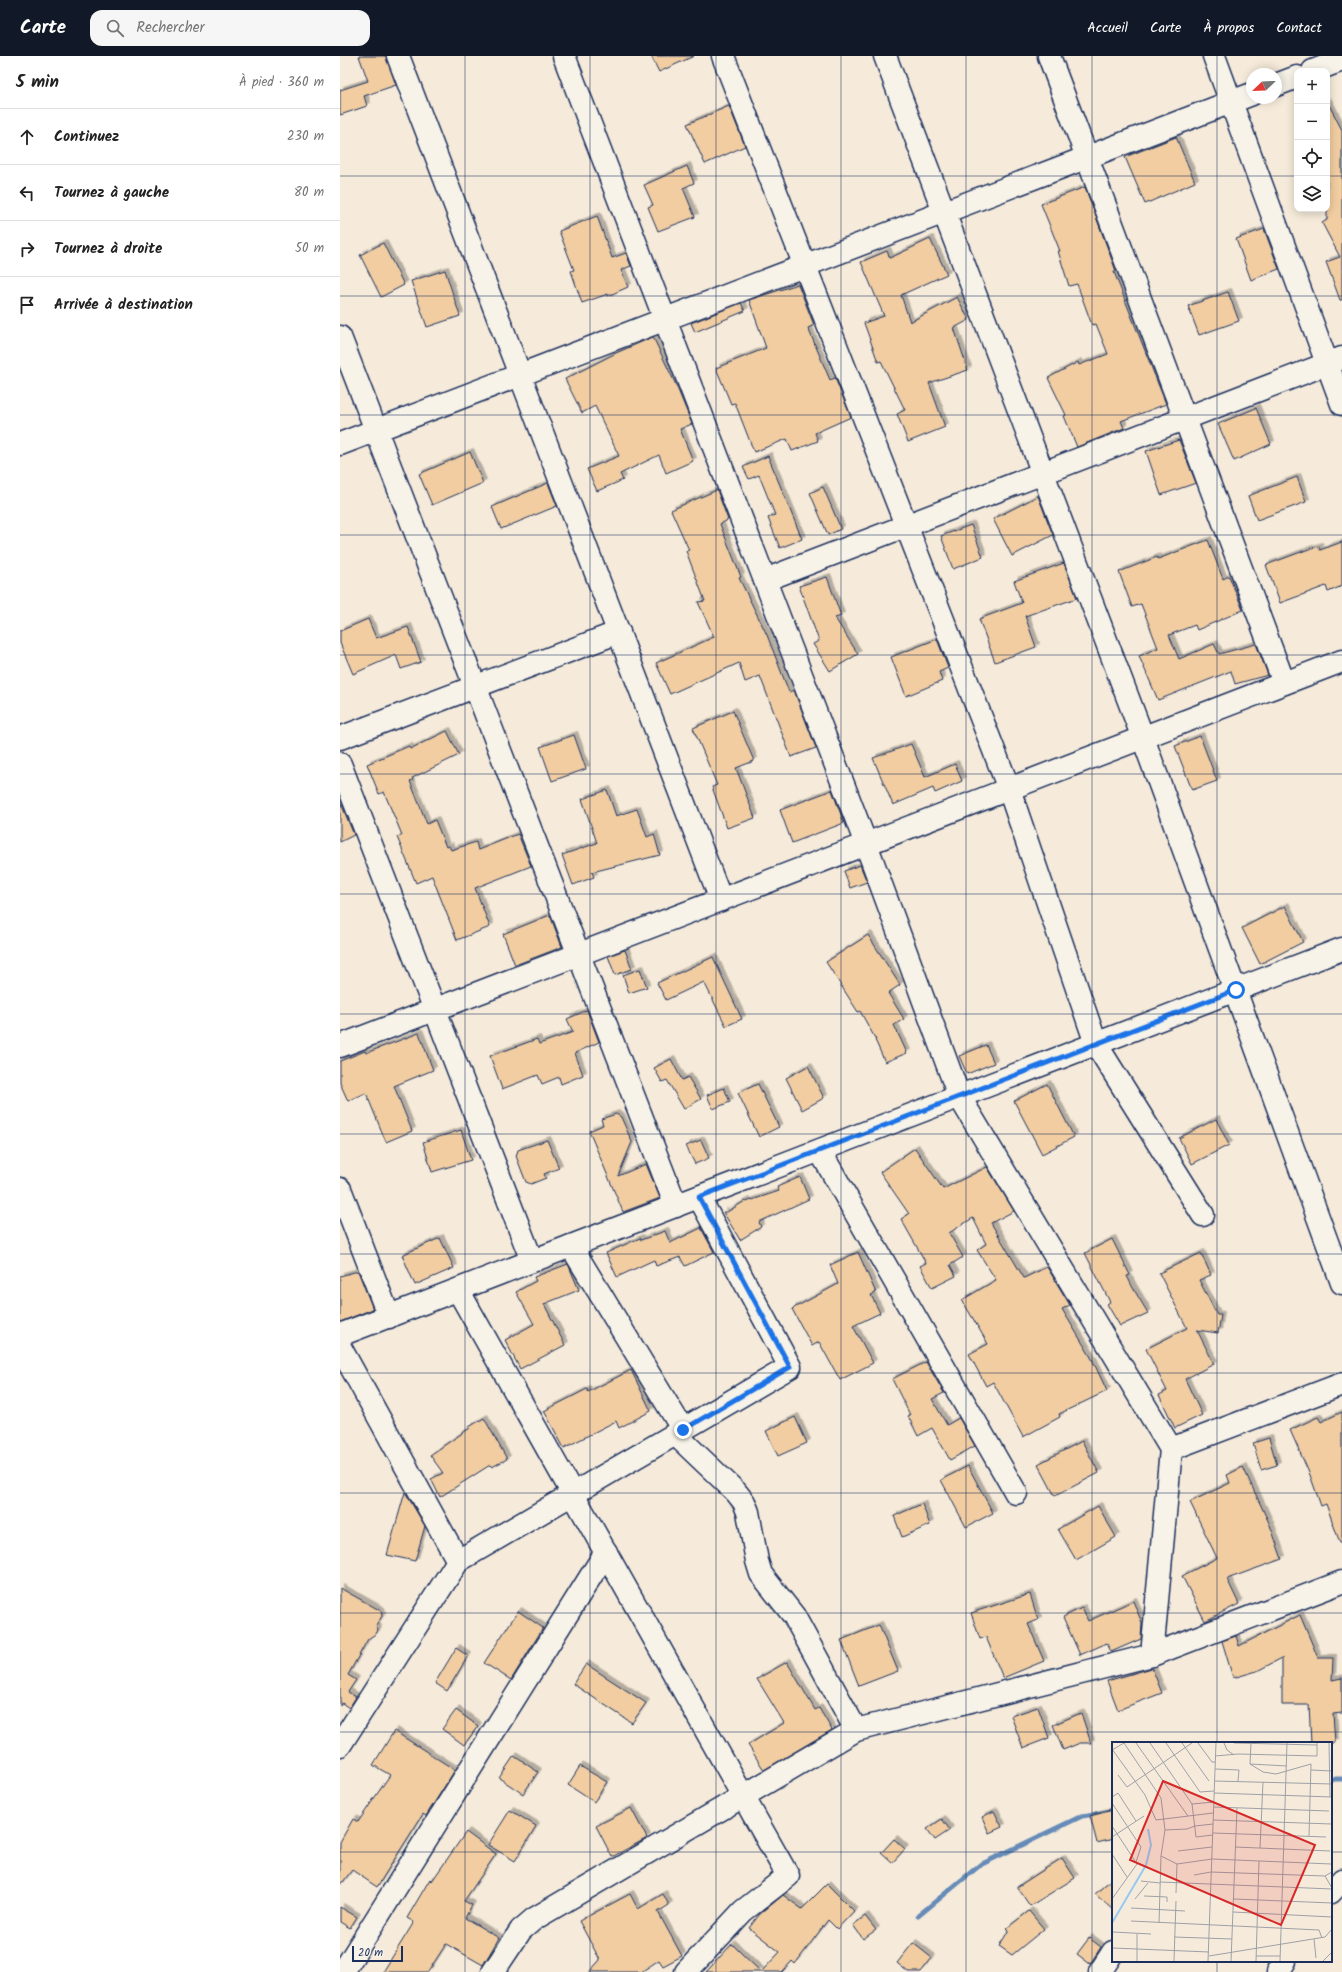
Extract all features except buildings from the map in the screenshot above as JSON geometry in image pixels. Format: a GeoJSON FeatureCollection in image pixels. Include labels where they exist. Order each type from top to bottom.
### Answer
{"type":"FeatureCollection","features":[{"type":"Feature","properties":{"kind":"street"},"geometry":{"type":"LineString","coordinates":[[398,56],[721,900]]}},
{"type":"Feature","properties":{"kind":"street"},"geometry":{"type":"LineString","coordinates":[[564,56],[866,844],[959,1096],[1171,1449],[1152,1655]]}},
{"type":"Feature","properties":{"kind":"street"},"geometry":{"type":"LineString","coordinates":[[723,56],[1009,789],[1096,1044],[1203,1215]]}},
{"type":"Feature","properties":{"kind":"street"},"geometry":{"type":"LineString","coordinates":[[885,56],[1143,738],[1342,1283]]}},
{"type":"Feature","properties":{"kind":"street"},"geometry":{"type":"LineString","coordinates":[[1049,56],[1284,683]]}},
{"type":"Feature","properties":{"kind":"street"},"geometry":{"type":"LineString","coordinates":[[1214,56],[1334,361],[1342,404]]}},
{"type":"Feature","properties":{"kind":"street"},"geometry":{"type":"LineString","coordinates":[[1321,68],[1342,60]]}},
{"type":"Feature","properties":{"kind":"street"},"geometry":{"type":"LineString","coordinates":[[1282,83],[1294,78]]}},
{"type":"Feature","properties":{"kind":"street"},"geometry":{"type":"LineString","coordinates":[[340,444],[1246,96]]}},
{"type":"Feature","properties":{"kind":"street"},"geometry":{"type":"LineString","coordinates":[[340,337],[676,1206]]}},
{"type":"Feature","properties":{"kind":"street"},"geometry":{"type":"LineString","coordinates":[[764,580],[1334,361]]}},
{"type":"Feature","properties":{"kind":"street"},"geometry":{"type":"LineString","coordinates":[[340,738],[619,632]]}},
{"type":"Feature","properties":{"kind":"street"},"geometry":{"type":"LineString","coordinates":[[340,1046],[1342,661]]}},
{"type":"Feature","properties":{"kind":"street"},"geometry":{"type":"LineString","coordinates":[[340,764],[532,1262]]}},
{"type":"Feature","properties":{"kind":"street"},"geometry":{"type":"LineString","coordinates":[[340,1335],[1342,949]]}},
{"type":"Feature","properties":{"kind":"street"},"geometry":{"type":"LineString","coordinates":[[820,1151],[1016,1493]]}},
{"type":"Feature","properties":{"kind":"street"},"geometry":{"type":"LineString","coordinates":[[340,1189],[389,1317]]}},
{"type":"Feature","properties":{"kind":"street"},"geometry":{"type":"LineString","coordinates":[[340,1745],[458,1561],[790,1367],[699,1197]]}},
{"type":"Feature","properties":{"kind":"street"},"geometry":{"type":"LineString","coordinates":[[571,1246],[679,1432],[744,1502],[761,1574],[794,1616],[856,1730]]}},
{"type":"Feature","properties":{"kind":"street"},"geometry":{"type":"LineString","coordinates":[[458,1290],[788,1876],[743,1910],[686,1972]]}},
{"type":"Feature","properties":{"kind":"street"},"geometry":{"type":"LineString","coordinates":[[340,1347],[458,1561]]}},
{"type":"Feature","properties":{"kind":"street"},"geometry":{"type":"LineString","coordinates":[[1171,1449],[1342,1384]]}},
{"type":"Feature","properties":{"kind":"street"},"geometry":{"type":"LineString","coordinates":[[343,1972],[606,1552]]}},
{"type":"Feature","properties":{"kind":"street"},"geometry":{"type":"LineString","coordinates":[[493,1972],[521,1930],[534,1919],[856,1730],[1152,1655],[1342,1582]]}},
{"type":"Feature","properties":{"kind":"street"},"geometry":{"type":"LineString","coordinates":[[1332,1891],[1342,1880]]}},
{"type":"Feature","properties":{"kind":"street"},"geometry":{"type":"LineString","coordinates":[[1100,1972],[1112,1954]]}},
{"type":"Feature","properties":{"kind":"street"},"geometry":{"type":"LineString","coordinates":[[1278,1972],[1284,1962]]}},
{"type":"Feature","properties":{"kind":"waterway"},"geometry":{"type":"LineString","coordinates":[[1332,1779],[1342,1779]]}},
{"type":"Feature","properties":{"kind":"waterway"},"geometry":{"type":"LineString","coordinates":[[918,1916],[980,1865],[1082,1816],[1112,1811]]}},
{"type":"Feature","properties":{"kind":"route"},"geometry":{"type":"LineString","coordinates":[[683,1430],[790,1367],[699,1197],[1236,990]]}}]}
